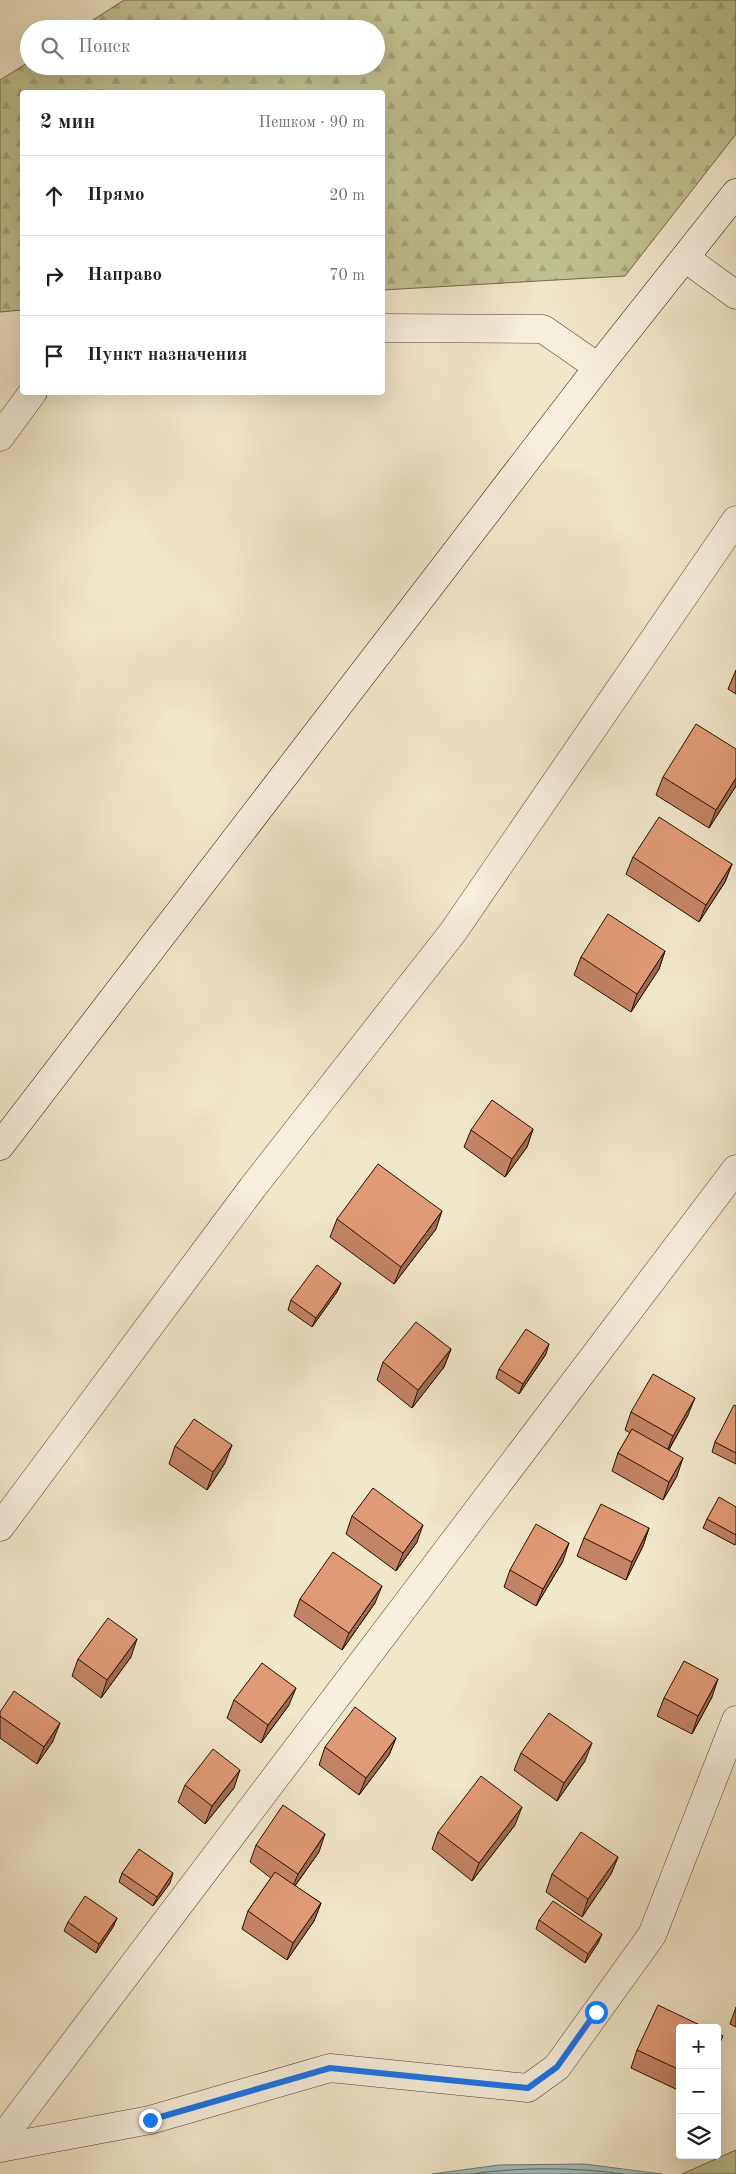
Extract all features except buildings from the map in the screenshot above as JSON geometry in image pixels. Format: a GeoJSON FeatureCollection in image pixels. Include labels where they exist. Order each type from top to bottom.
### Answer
{"type":"FeatureCollection","features":[{"type":"Feature","properties":{"kind":"street"},"geometry":{"type":"LineString","coordinates":[[0,1146],[598,368],[736,193]]}},
{"type":"Feature","properties":{"kind":"street"},"geometry":{"type":"LineString","coordinates":[[685,258],[736,295]]}},
{"type":"Feature","properties":{"kind":"street"},"geometry":{"type":"LineString","coordinates":[[385,328],[543,329],[598,368]]}},
{"type":"Feature","properties":{"kind":"street"},"geometry":{"type":"LineString","coordinates":[[0,437],[31,395]]}},
{"type":"Feature","properties":{"kind":"street"},"geometry":{"type":"LineString","coordinates":[[0,1527],[253,1187],[453,932],[736,520]]}},
{"type":"Feature","properties":{"kind":"street"},"geometry":{"type":"LineString","coordinates":[[0,2141],[736,1169]]}},
{"type":"Feature","properties":{"kind":"street"},"geometry":{"type":"LineString","coordinates":[[0,2148],[150,2120],[330,2068],[528,2088],[557,2067],[652,1935],[736,1720]]}},
{"type":"Feature","properties":{"kind":"green space"},"geometry":{"type":"Polygon","coordinates":[[[124,0],[736,0],[736,134],[625,276],[385,290],[385,90],[20,90],[20,310],[0,312],[0,80],[20,68],[20,75],[385,75],[385,20],[93,20],[124,0]]]}},
{"type":"Feature","properties":{"kind":"green space"},"geometry":{"type":"Polygon","coordinates":[[[736,2150],[736,2174],[682,2174],[716,2159],[721,2159],[721,2157],[736,2150]]]}},
{"type":"Feature","properties":{"kind":"water"},"geometry":{"type":"Polygon","coordinates":[[[584,2164],[662,2174],[432,2174],[499,2165],[584,2164]]]}},
{"type":"Feature","properties":{"kind":"route"},"geometry":{"type":"LineString","coordinates":[[150,2120],[330,2068],[528,2088],[557,2067],[596,2012]]}}]}
